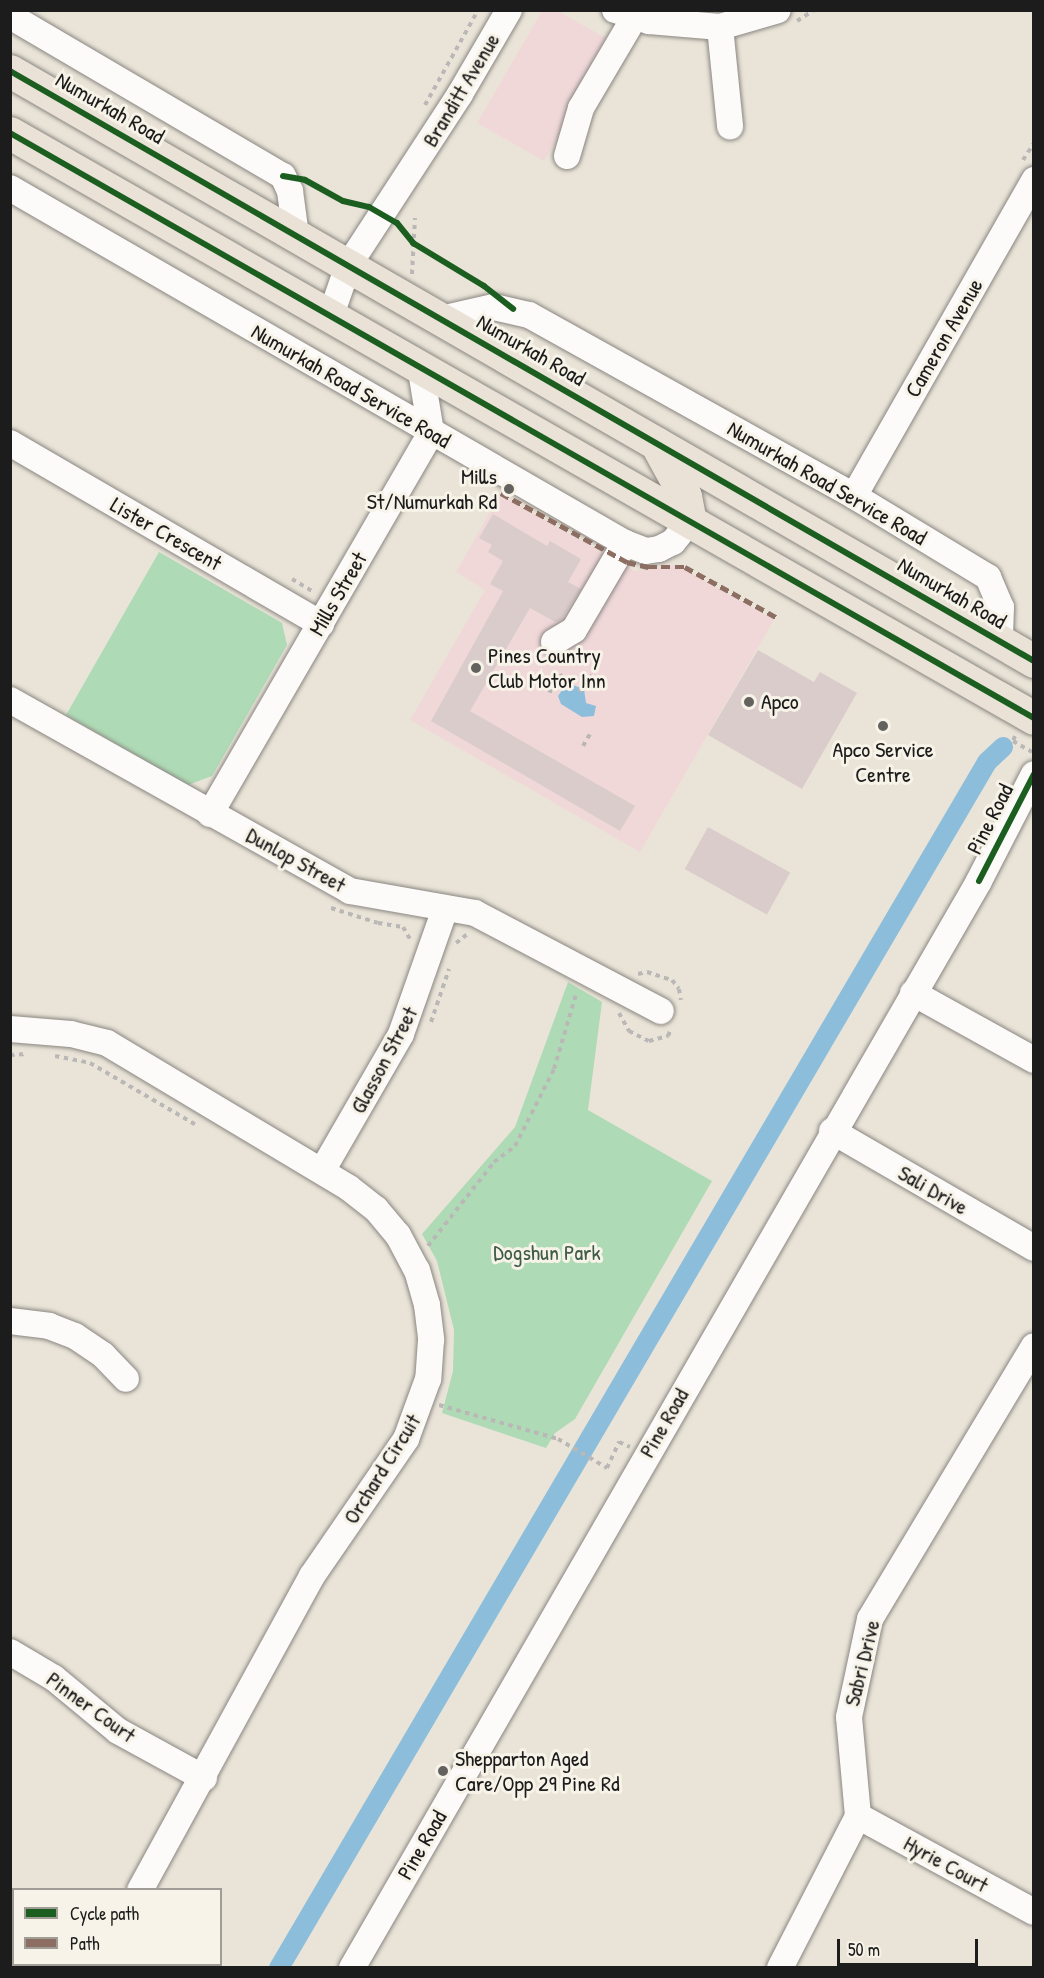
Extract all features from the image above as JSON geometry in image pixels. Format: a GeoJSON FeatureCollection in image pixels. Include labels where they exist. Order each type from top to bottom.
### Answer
{"type":"FeatureCollection","features":[{"type":"Feature","properties":{"kind":"highway","name":"Numurkah Road"},"geometry":{"type":"LineString","coordinates":[[10,72],[1034,661]]}},
{"type":"Feature","properties":{"kind":"highway"},"geometry":{"type":"LineString","coordinates":[[10,133],[690,521],[1023,730]]}},
{"type":"Feature","properties":{"kind":"highway"},"geometry":{"type":"LineString","coordinates":[[656,443],[685,496],[690,521]]}},
{"type":"Feature","properties":{"kind":"street","name":"Branditt Avenue"},"geometry":{"type":"LineString","coordinates":[[331,315],[413,169],[509,10]]}},
{"type":"Feature","properties":{"kind":"street"},"geometry":{"type":"LineString","coordinates":[[567,156],[581,108],[624,14],[720,27],[778,10]]}},
{"type":"Feature","properties":{"kind":"street"},"geometry":{"type":"LineString","coordinates":[[10,16],[283,176],[290,191],[296,236]]}},
{"type":"Feature","properties":{"kind":"street"},"geometry":{"type":"LineString","coordinates":[[720,27],[730,126]]}},
{"type":"Feature","properties":{"kind":"street","name":"Branditt Avenue"},"geometry":{"type":"LineString","coordinates":[[355,269],[390,219],[413,169]]}},
{"type":"Feature","properties":{"kind":"street","name":"Cameron Avenue"},"geometry":{"type":"LineString","coordinates":[[854,496],[1034,180]]}},
{"type":"Feature","properties":{"kind":"street","name":"Numurkah Road Service Road"},"geometry":{"type":"LineString","coordinates":[[10,188],[625,543],[646,550],[659,549],[673,542],[690,521]]}},
{"type":"Feature","properties":{"kind":"street","name":"Numurkah Road Service Road"},"geometry":{"type":"LineString","coordinates":[[441,319],[494,307],[529,315],[854,496],[988,577],[1001,607],[1000,642]]}},
{"type":"Feature","properties":{"kind":"street"},"geometry":{"type":"LineString","coordinates":[[420,365],[431,432]]}},
{"type":"Feature","properties":{"kind":"street","name":"Mills Street"},"geometry":{"type":"LineString","coordinates":[[210,814],[431,432]]}},
{"type":"Feature","properties":{"kind":"street","name":"Lister Crescent"},"geometry":{"type":"LineString","coordinates":[[10,443],[321,624]]}},
{"type":"Feature","properties":{"kind":"street"},"geometry":{"type":"LineString","coordinates":[[554,642],[574,630],[625,543]]}},
{"type":"Feature","properties":{"kind":"street","name":"Dunlop Street"},"geometry":{"type":"LineString","coordinates":[[10,700],[350,891],[475,913],[661,1011]]}},
{"type":"Feature","properties":{"kind":"street","name":"Pine Road"},"geometry":{"type":"LineString","coordinates":[[352,1968],[832,1131],[979,881],[1034,774]]}},
{"type":"Feature","properties":{"kind":"street","name":"Pine Road"},"geometry":{"type":"LineString","coordinates":[[979,881],[1034,803]]}},
{"type":"Feature","properties":{"kind":"street","name":"Glasson Street"},"geometry":{"type":"LineString","coordinates":[[322,1171],[401,1034],[445,909]]}},
{"type":"Feature","properties":{"kind":"street"},"geometry":{"type":"LineString","coordinates":[[913,993],[1034,1060]]}},
{"type":"Feature","properties":{"kind":"street","name":"Orchard Circuit"},"geometry":{"type":"LineString","coordinates":[[10,1029],[71,1034],[107,1043],[322,1171],[376,1209],[421,1248],[438,1406],[406,1439],[312,1576],[204,1778],[141,1888]]}},
{"type":"Feature","properties":{"kind":"street","name":"Sali Drive"},"geometry":{"type":"LineString","coordinates":[[832,1131],[1034,1248]]}},
{"type":"Feature","properties":{"kind":"street"},"geometry":{"type":"LineString","coordinates":[[10,1321],[49,1326],[75,1336],[103,1355],[126,1378]]}},
{"type":"Feature","properties":{"kind":"street","name":"Sabri Drive"},"geometry":{"type":"LineString","coordinates":[[858,1816],[849,1717],[870,1619],[1034,1346]]}},
{"type":"Feature","properties":{"kind":"street","name":"Pinner Court"},"geometry":{"type":"LineString","coordinates":[[10,1652],[54,1678],[118,1731],[204,1778]]}},
{"type":"Feature","properties":{"kind":"street"},"geometry":{"type":"LineString","coordinates":[[780,1968],[858,1816]]}},
{"type":"Feature","properties":{"kind":"street","name":"Hyrie Court"},"geometry":{"type":"LineString","coordinates":[[858,1816],[1034,1912]]}},
{"type":"Feature","properties":{"kind":"path"},"geometry":{"type":"LineString","coordinates":[[390,219],[423,249]]}},
{"type":"Feature","properties":{"kind":"path"},"geometry":{"type":"LineString","coordinates":[[560,674],[564,682]]}},
{"type":"Feature","properties":{"kind":"path"},"geometry":{"type":"LineString","coordinates":[[579,692],[592,675]]}},
{"type":"Feature","properties":{"kind":"path"},"geometry":{"type":"LineString","coordinates":[[548,690],[556,693]]}},
{"type":"Feature","properties":{"kind":"path"},"geometry":{"type":"LineString","coordinates":[[1023,730],[1034,753]]}},
{"type":"Feature","properties":{"kind":"path"},"geometry":{"type":"LineString","coordinates":[[582,746],[590,734]]}},
{"type":"Feature","properties":{"kind":"path"},"geometry":{"type":"LineString","coordinates":[[321,902],[342,914],[404,927],[411,940],[410,949]]}},
{"type":"Feature","properties":{"kind":"path"},"geometry":{"type":"LineString","coordinates":[[421,1248],[494,1162],[515,1146],[554,1069],[578,987]]}},
{"type":"Feature","properties":{"kind":"path"},"geometry":{"type":"LineString","coordinates":[[10,1055],[39,1053]]}},
{"type":"Feature","properties":{"kind":"path"},"geometry":{"type":"LineString","coordinates":[[49,1055],[90,1063],[203,1128]]}},
{"type":"Feature","properties":{"kind":"path"},"geometry":{"type":"LineString","coordinates":[[438,1406],[558,1439],[607,1468],[619,1442],[630,1447],[641,1464]]}},
{"type":"Feature","properties":{"kind":"shaded area"},"geometry":{"type":"Polygon","coordinates":[[[542,11],[558,11],[613,42],[544,161],[477,123],[542,11]]]}},
{"type":"Feature","properties":{"kind":"shaded area"},"geometry":{"type":"Polygon","coordinates":[[[500,494],[634,571],[677,565],[774,620],[640,852],[410,720],[485,590],[456,572],[500,494]]]}},
{"type":"Feature","properties":{"kind":"green space"},"geometry":{"type":"Polygon","coordinates":[[[159,552],[282,623],[287,645],[212,776],[188,785],[66,715],[159,552]]]}},
{"type":"Feature","properties":{"kind":"green space","name":"Dogshun Park"},"geometry":{"type":"Polygon","coordinates":[[[568,982],[602,1002],[588,1110],[712,1181],[575,1419],[555,1433],[546,1448],[442,1413],[453,1371],[454,1330],[437,1261],[422,1234],[515,1127],[568,982]]]}},
{"type":"Feature","properties":{"kind":"water"},"geometry":{"type":"Polygon","coordinates":[[[567,683],[584,689],[586,703],[596,706],[594,716],[582,717],[561,704],[558,696],[567,683]]]}},
{"type":"Feature","properties":{"kind":"building","name":"Pines Country Club Motor Inn"},"geometry":{"type":"Polygon","coordinates":[[[493,514],[547,546],[550,541],[581,559],[568,582],[581,589],[561,620],[555,622],[530,608],[470,711],[635,806],[620,831],[431,721],[503,591],[490,584],[503,561],[488,552],[492,545],[479,538],[493,514]]]}},
{"type":"Feature","properties":{"kind":"building"},"geometry":{"type":"Polygon","coordinates":[[[758,650],[814,682],[820,672],[857,693],[802,789],[708,735],[758,650]]]}},
{"type":"Feature","properties":{"kind":"building"},"geometry":{"type":"Polygon","coordinates":[[[708,827],[790,873],[767,915],[685,869],[708,827]]]}},
{"type":"Feature","properties":{"kind":"waterway"},"geometry":{"type":"LineString","coordinates":[[279,1968],[987,762],[1003,747]]}},
{"type":"Feature","properties":{"kind":"marked path"},"geometry":{"type":"LineString","coordinates":[[501,493],[627,562],[648,567],[685,567],[776,617]]}},
{"type":"Feature","properties":{"kind":"cycle path"},"geometry":{"type":"LineString","coordinates":[[10,71],[1034,661]]}},
{"type":"Feature","properties":{"kind":"cycle path"},"geometry":{"type":"LineString","coordinates":[[10,133],[1034,718]]}},
{"type":"Feature","properties":{"kind":"cycle path"},"geometry":{"type":"LineString","coordinates":[[283,176],[305,180],[343,201],[369,207],[397,223],[413,243],[484,286],[513,309]]}},
{"type":"Feature","properties":{"kind":"cycle path"},"geometry":{"type":"LineString","coordinates":[[979,881],[1034,774]]}},
{"type":"Feature","properties":{"kind":"place","name":"Mills St/Numurkah Rd"},"geometry":{"type":"Point","coordinates":[509,489]}},
{"type":"Feature","properties":{"kind":"place","name":"Pines Country Club Motor Inn"},"geometry":{"type":"Point","coordinates":[476,668]}},
{"type":"Feature","properties":{"kind":"place","name":"Apco"},"geometry":{"type":"Point","coordinates":[749,702]}},
{"type":"Feature","properties":{"kind":"place","name":"Apco Service Centre"},"geometry":{"type":"Point","coordinates":[883,726]}},
{"type":"Feature","properties":{"kind":"place","name":"Shepparton Aged Care/Opp 29 Pine Rd"},"geometry":{"type":"Point","coordinates":[443,1771]}}]}
